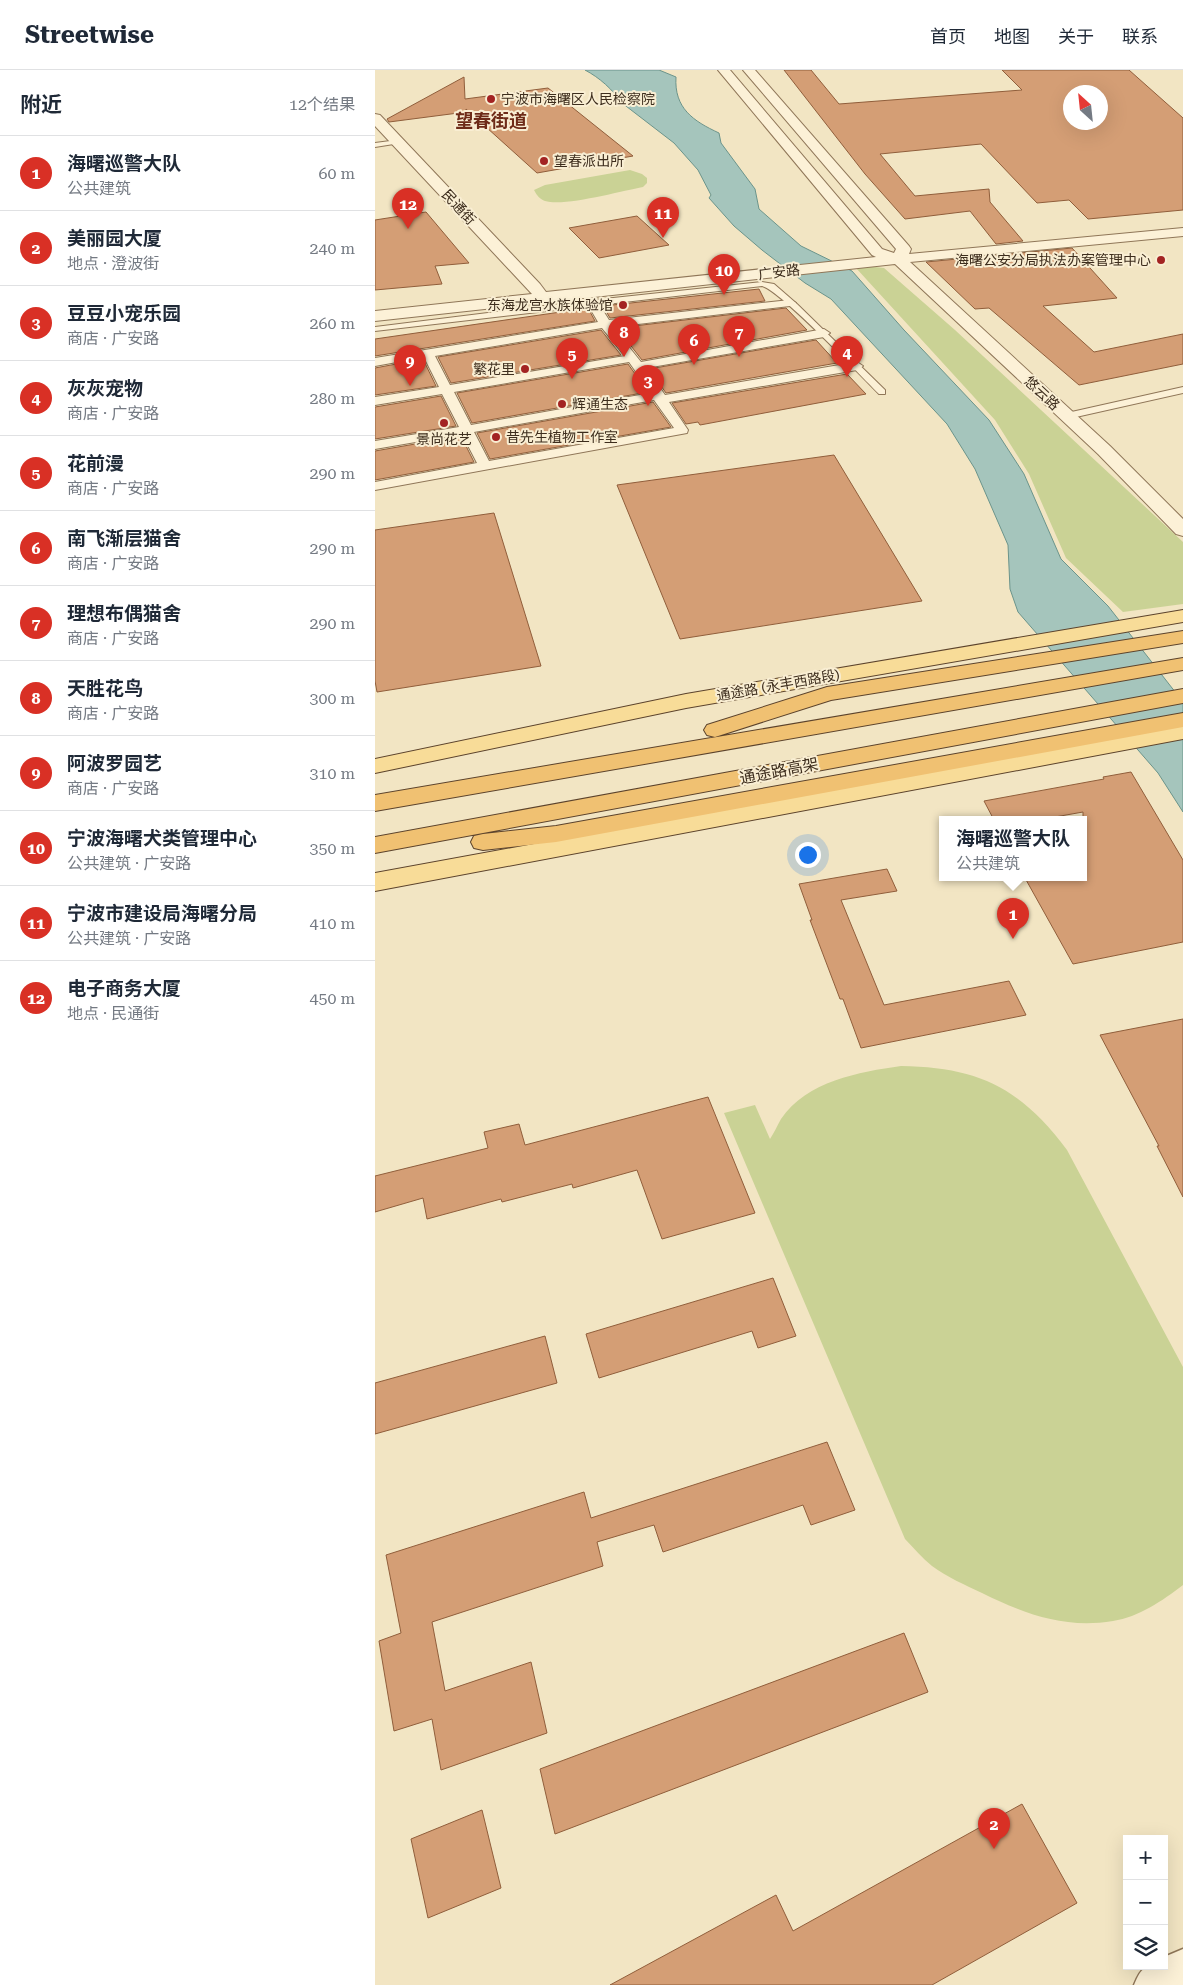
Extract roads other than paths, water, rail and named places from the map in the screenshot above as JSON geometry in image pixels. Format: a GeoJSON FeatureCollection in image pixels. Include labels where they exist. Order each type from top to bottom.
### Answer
{"type":"FeatureCollection","features":[{"type":"Feature","properties":{"kind":"highway"},"geometry":{"type":"LineString","coordinates":[[617,761],[827,694],[1183,637]]}},
{"type":"Feature","properties":{"kind":"highway"},"geometry":{"type":"LineString","coordinates":[[375,803],[1183,664]]}},
{"type":"Feature","properties":{"kind":"highway","name":"通途路高架"},"geometry":{"type":"LineString","coordinates":[[375,845],[1183,696]]}},
{"type":"Feature","properties":{"kind":"highway"},"geometry":{"type":"LineString","coordinates":[[375,854],[556,834],[1183,720]]}},
{"type":"Feature","properties":{"kind":"main road","name":"通途路 (永丰西路段)"},"geometry":{"type":"LineString","coordinates":[[375,766],[686,701],[1183,616]]}},
{"type":"Feature","properties":{"kind":"main road"},"geometry":{"type":"LineString","coordinates":[[375,882],[1183,732]]}},
{"type":"Feature","properties":{"kind":"street"},"geometry":{"type":"LineString","coordinates":[[724,70],[877,252]]}},
{"type":"Feature","properties":{"kind":"street","name":"悠云路"},"geometry":{"type":"LineString","coordinates":[[749,70],[901,254],[1183,530]]}},
{"type":"Feature","properties":{"kind":"street","name":"民通街"},"geometry":{"type":"LineString","coordinates":[[375,118],[538,293]]}},
{"type":"Feature","properties":{"kind":"street","name":"广安路"},"geometry":{"type":"LineString","coordinates":[[375,316],[538,293],[1183,223]]}},
{"type":"Feature","properties":{"kind":"street","name":"广安路"},"geometry":{"type":"LineString","coordinates":[[842,260],[877,252],[901,254],[1183,232]]}},
{"type":"Feature","properties":{"kind":"street","name":"广安路"},"geometry":{"type":"LineString","coordinates":[[375,303],[538,293],[571,300],[776,267]]}},
{"type":"Feature","properties":{"kind":"street"},"geometry":{"type":"LineString","coordinates":[[375,362],[605,324],[790,302]]}},
{"type":"Feature","properties":{"kind":"street"},"geometry":{"type":"LineString","coordinates":[[375,486],[682,430],[605,324],[593,303]]}},
{"type":"Feature","properties":{"kind":"street"},"geometry":{"type":"LineString","coordinates":[[375,401],[824,333]]}},
{"type":"Feature","properties":{"kind":"street"},"geometry":{"type":"LineString","coordinates":[[427,353],[485,466]]}},
{"type":"Feature","properties":{"kind":"street"},"geometry":{"type":"LineString","coordinates":[[375,445],[857,366]]}},
{"type":"Feature","properties":{"kind":"street"},"geometry":{"type":"LineString","coordinates":[[1155,1985],[1183,1969]]}},
{"type":"Feature","properties":{"kind":"lane"},"geometry":{"type":"LineString","coordinates":[[375,145],[397,142]]}},
{"type":"Feature","properties":{"kind":"lane"},"geometry":{"type":"LineString","coordinates":[[375,329],[571,300],[593,303],[762,284],[771,286],[790,302],[883,392]]}},
{"type":"Feature","properties":{"kind":"lane"},"geometry":{"type":"LineString","coordinates":[[1067,416],[1183,390]]}},
{"type":"Feature","properties":{"kind":"water"},"geometry":{"type":"Polygon","coordinates":[[[585,70],[659,70],[676,77],[676,88],[682,105],[693,118],[719,133],[721,143],[755,189],[759,209],[801,246],[852,271],[904,330],[989,420],[1024,474],[1061,559],[1108,606],[1183,702],[1183,812],[1158,773],[1018,612],[1010,589],[1008,545],[975,469],[947,424],[831,299],[805,283],[734,226],[709,198],[711,195],[698,170],[674,143],[622,103],[605,84],[585,70]]]}},
{"type":"Feature","properties":{"kind":"place","name":"宁波市海曙区人民检察院"},"geometry":{"type":"Point","coordinates":[491,99]}},
{"type":"Feature","properties":{"kind":"place","name":"望春派出所"},"geometry":{"type":"Point","coordinates":[544,161]}},
{"type":"Feature","properties":{"kind":"place","name":"电子商务大厦"},"geometry":{"type":"Point","coordinates":[408,229]}},
{"type":"Feature","properties":{"kind":"place","name":"宁波市建设局海曙分局"},"geometry":{"type":"Point","coordinates":[663,238]}},
{"type":"Feature","properties":{"kind":"place","name":"海曙公安分局执法办案管理中心"},"geometry":{"type":"Point","coordinates":[1161,260]}},
{"type":"Feature","properties":{"kind":"place","name":"宁波海曙犬类管理中心"},"geometry":{"type":"Point","coordinates":[724,295]}},
{"type":"Feature","properties":{"kind":"place","name":"东海龙宫水族体验馆"},"geometry":{"type":"Point","coordinates":[623,305]}},
{"type":"Feature","properties":{"kind":"place","name":"天胜花鸟"},"geometry":{"type":"Point","coordinates":[624,357]}},
{"type":"Feature","properties":{"kind":"place","name":"理想布偶猫舍"},"geometry":{"type":"Point","coordinates":[739,357]}},
{"type":"Feature","properties":{"kind":"place","name":"南飞渐层猫舍"},"geometry":{"type":"Point","coordinates":[694,365]}},
{"type":"Feature","properties":{"kind":"place","name":"繁花里"},"geometry":{"type":"Point","coordinates":[525,369]}},
{"type":"Feature","properties":{"kind":"place","name":"灰灰宠物"},"geometry":{"type":"Point","coordinates":[847,377]}},
{"type":"Feature","properties":{"kind":"place","name":"花前漫"},"geometry":{"type":"Point","coordinates":[572,379]}},
{"type":"Feature","properties":{"kind":"place","name":"阿波罗园艺"},"geometry":{"type":"Point","coordinates":[410,386]}},
{"type":"Feature","properties":{"kind":"place","name":"辉通生态"},"geometry":{"type":"Point","coordinates":[562,404]}},
{"type":"Feature","properties":{"kind":"place","name":"豆豆小宠乐园"},"geometry":{"type":"Point","coordinates":[648,406]}},
{"type":"Feature","properties":{"kind":"place","name":"景尚花艺"},"geometry":{"type":"Point","coordinates":[444,423]}},
{"type":"Feature","properties":{"kind":"place","name":"昔先生植物工作室"},"geometry":{"type":"Point","coordinates":[496,437]}},
{"type":"Feature","properties":{"kind":"place","name":"海曙巡警大队"},"geometry":{"type":"Point","coordinates":[1013,939]}},
{"type":"Feature","properties":{"kind":"place","name":"美丽园大厦"},"geometry":{"type":"Point","coordinates":[994,1849]}},
{"type":"Feature","properties":{"kind":"district","name":"望春街道"},"geometry":{"type":"Point","coordinates":[491,120]}}]}
